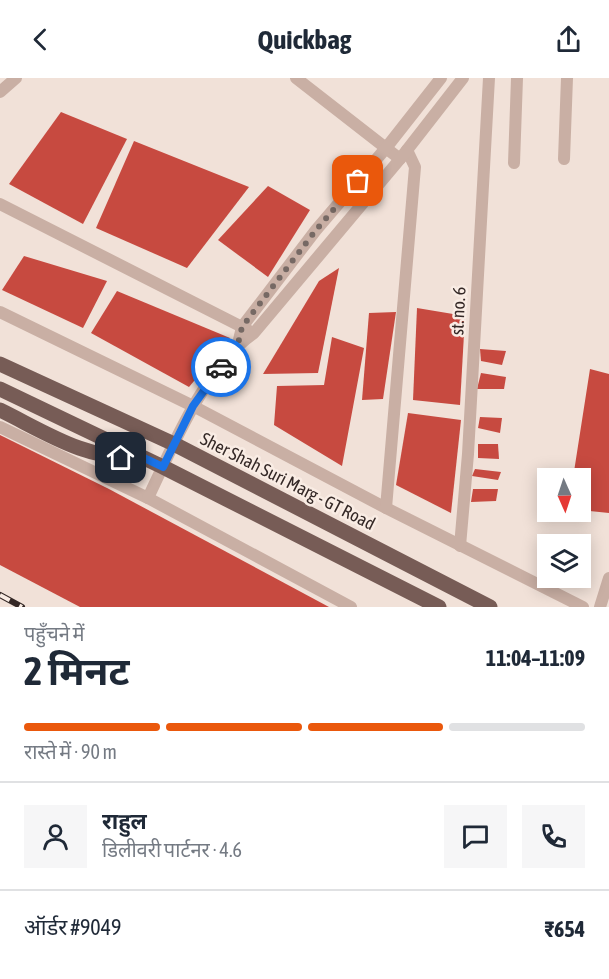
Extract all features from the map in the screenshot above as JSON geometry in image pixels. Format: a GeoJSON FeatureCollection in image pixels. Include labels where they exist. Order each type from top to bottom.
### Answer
{"type":"FeatureCollection","features":[{"type":"Feature","properties":{"kind":"main road","name":"Sher Shah Suri Marg - GT Road"},"geometry":{"type":"LineString","coordinates":[[0,364],[174,444],[490,607]]}},
{"type":"Feature","properties":{"kind":"main road"},"geometry":{"type":"LineString","coordinates":[[0,389],[163,467],[439,607]]}},
{"type":"Feature","properties":{"kind":"main road"},"geometry":{"type":"LineString","coordinates":[[0,410],[86,452],[121,458],[142,457]]}},
{"type":"Feature","properties":{"kind":"street"},"geometry":{"type":"LineString","coordinates":[[0,92],[16,78]]}},
{"type":"Feature","properties":{"kind":"street"},"geometry":{"type":"LineString","coordinates":[[297,78],[386,148],[404,154],[415,167],[386,508]]}},
{"type":"Feature","properties":{"kind":"street"},"geometry":{"type":"LineString","coordinates":[[238,344],[242,327],[316,230],[386,148],[441,78]]}},
{"type":"Feature","properties":{"kind":"street"},"geometry":{"type":"LineString","coordinates":[[148,498],[193,406],[238,344],[254,333],[404,154],[463,78]]}},
{"type":"Feature","properties":{"kind":"street","name":"st. no. 6"},"geometry":{"type":"LineString","coordinates":[[460,546],[468,454],[489,78]]}},
{"type":"Feature","properties":{"kind":"street"},"geometry":{"type":"LineString","coordinates":[[514,163],[517,78]]}},
{"type":"Feature","properties":{"kind":"street"},"geometry":{"type":"LineString","coordinates":[[564,159],[567,78]]}},
{"type":"Feature","properties":{"kind":"street"},"geometry":{"type":"LineString","coordinates":[[0,204],[254,333]]}},
{"type":"Feature","properties":{"kind":"street"},"geometry":{"type":"LineString","coordinates":[[0,312],[193,406],[386,508],[582,607]]}},
{"type":"Feature","properties":{"kind":"street"},"geometry":{"type":"LineString","coordinates":[[0,427],[148,498],[351,607]]}},
{"type":"Feature","properties":{"kind":"street"},"geometry":{"type":"LineString","coordinates":[[600,607],[609,578]]}},
{"type":"Feature","properties":{"kind":"building"},"geometry":{"type":"Polygon","coordinates":[[[61,112],[127,139],[83,224],[9,184],[61,112]]]}},
{"type":"Feature","properties":{"kind":"building"},"geometry":{"type":"Polygon","coordinates":[[[134,141],[249,187],[187,268],[96,228],[134,141]]]}},
{"type":"Feature","properties":{"kind":"building"},"geometry":{"type":"Polygon","coordinates":[[[268,186],[310,210],[268,277],[218,240],[268,186]]]}},
{"type":"Feature","properties":{"kind":"building"},"geometry":{"type":"Polygon","coordinates":[[[24,256],[107,281],[83,328],[2,290],[24,256]]]}},
{"type":"Feature","properties":{"kind":"building"},"geometry":{"type":"Polygon","coordinates":[[[339,268],[318,373],[263,374],[319,281],[339,268]]]}},
{"type":"Feature","properties":{"kind":"building"},"geometry":{"type":"Polygon","coordinates":[[[117,291],[230,338],[189,387],[91,333],[117,291]]]}},
{"type":"Feature","properties":{"kind":"building"},"geometry":{"type":"Polygon","coordinates":[[[417,308],[465,316],[460,405],[413,400],[417,308]]]}},
{"type":"Feature","properties":{"kind":"building"},"geometry":{"type":"Polygon","coordinates":[[[396,312],[383,399],[362,400],[369,313],[396,312]]]}},
{"type":"Feature","properties":{"kind":"building"},"geometry":{"type":"Polygon","coordinates":[[[332,337],[364,348],[342,466],[274,425],[277,386],[324,385],[332,337]]]}},
{"type":"Feature","properties":{"kind":"building"},"geometry":{"type":"Polygon","coordinates":[[[480,349],[506,351],[502,365],[481,361],[480,349]]]}},
{"type":"Feature","properties":{"kind":"building"},"geometry":{"type":"Polygon","coordinates":[[[590,369],[609,374],[609,513],[591,511],[591,468],[575,468],[590,369]]]}},
{"type":"Feature","properties":{"kind":"building"},"geometry":{"type":"Polygon","coordinates":[[[481,373],[506,377],[504,389],[477,389],[481,373]]]}},
{"type":"Feature","properties":{"kind":"building"},"geometry":{"type":"Polygon","coordinates":[[[408,413],[461,420],[451,513],[396,485],[408,413]]]}},
{"type":"Feature","properties":{"kind":"building"},"geometry":{"type":"Polygon","coordinates":[[[480,417],[502,418],[500,433],[478,428],[480,417]]]}},
{"type":"Feature","properties":{"kind":"building"},"geometry":{"type":"Polygon","coordinates":[[[0,435],[109,489],[329,607],[80,607],[0,565],[0,435]]]}},
{"type":"Feature","properties":{"kind":"building"},"geometry":{"type":"Polygon","coordinates":[[[478,444],[498,444],[499,459],[478,458],[478,444]]]}},
{"type":"Feature","properties":{"kind":"building"},"geometry":{"type":"Polygon","coordinates":[[[475,469],[501,472],[498,480],[472,476],[475,469]]]}},
{"type":"Feature","properties":{"kind":"building"},"geometry":{"type":"Polygon","coordinates":[[[473,489],[498,489],[496,501],[471,502],[473,489]]]}},
{"type":"Feature","properties":{"kind":"railway"},"geometry":{"type":"LineString","coordinates":[[0,595],[22,607]]}},
{"type":"Feature","properties":{"kind":"way so far"},"geometry":{"type":"LineString","coordinates":[[221,367],[238,344],[242,327],[316,230],[358,181]]}},
{"type":"Feature","properties":{"kind":"route"},"geometry":{"type":"LineString","coordinates":[[121,458],[142,457],[163,467],[193,406],[221,367]]}}]}
